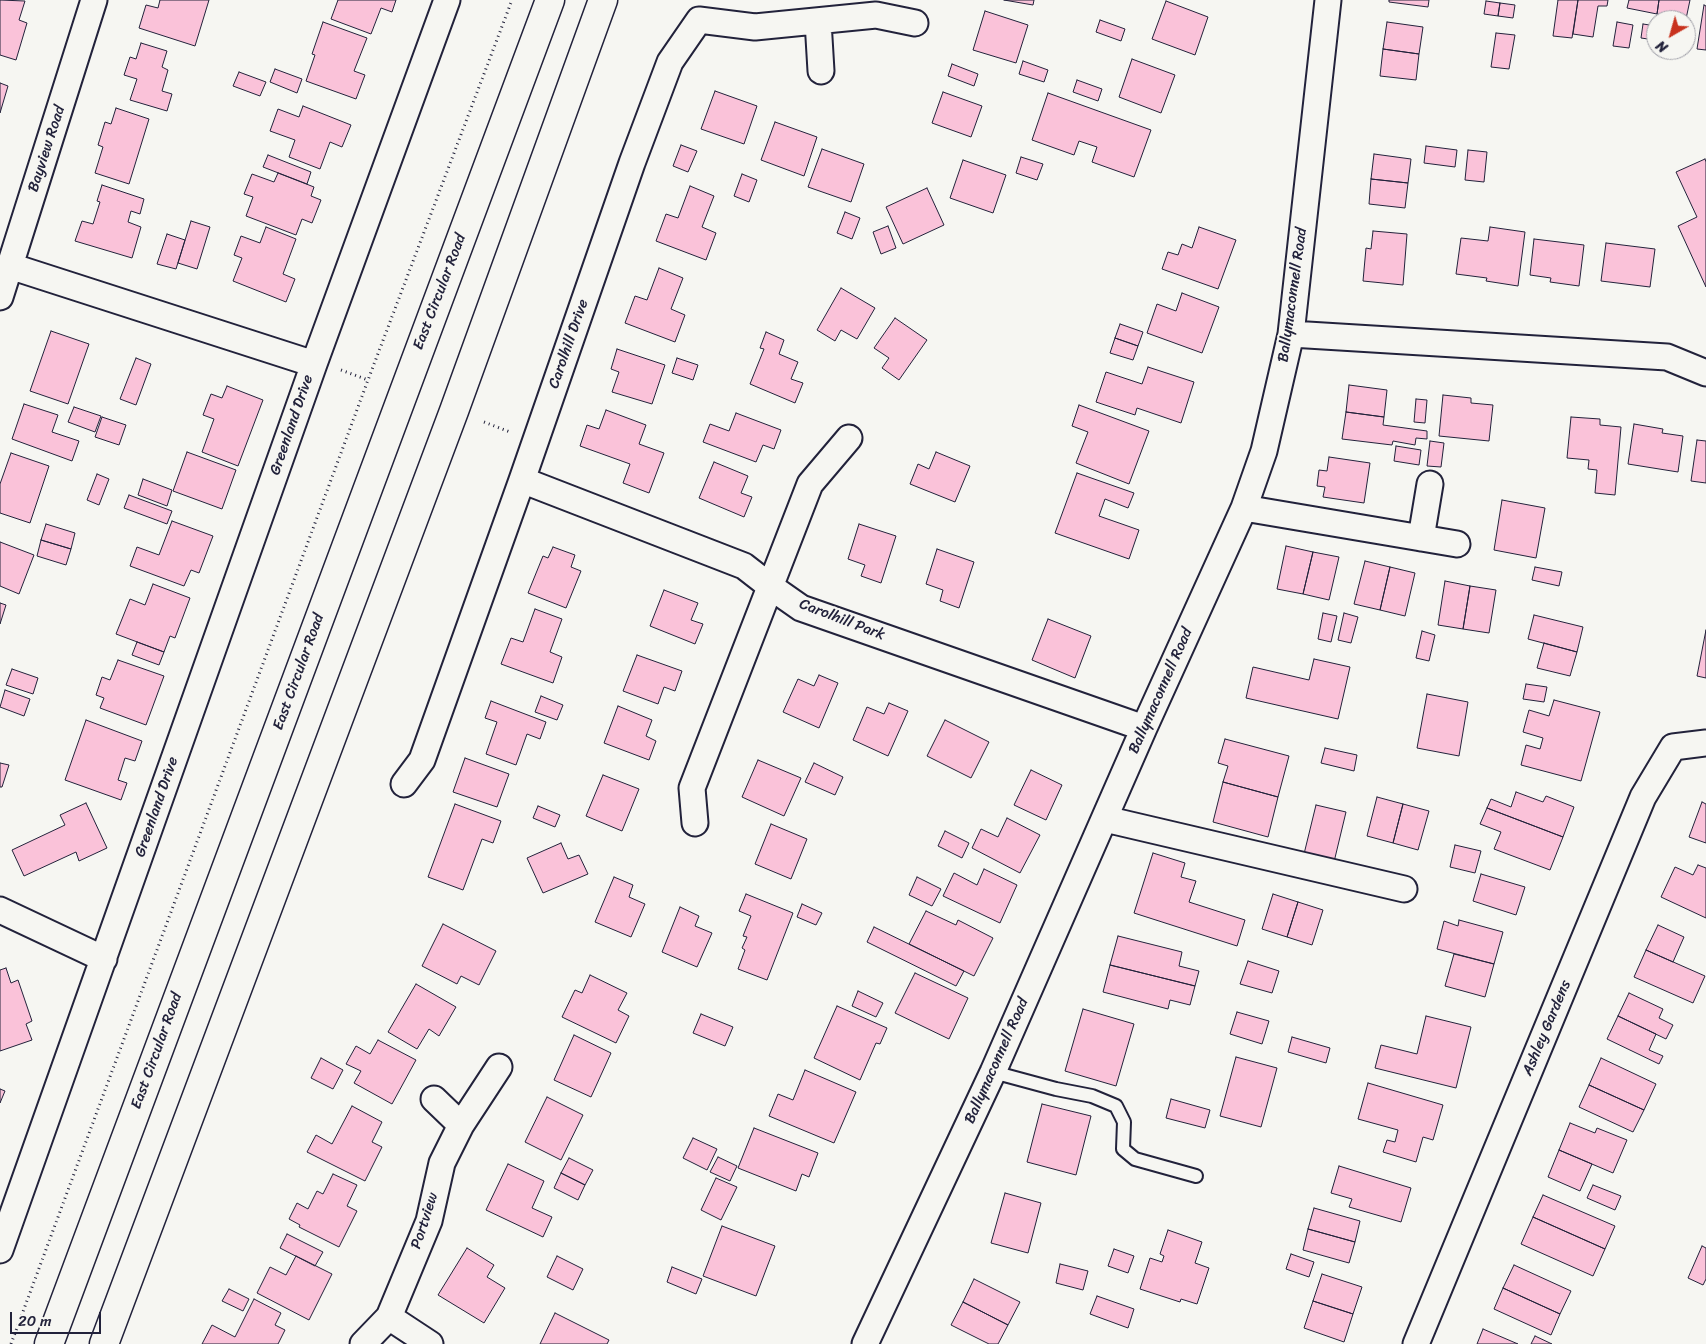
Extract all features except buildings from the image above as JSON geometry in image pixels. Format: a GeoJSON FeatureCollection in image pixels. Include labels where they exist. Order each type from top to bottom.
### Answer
{"type":"FeatureCollection","features":[{"type":"Feature","properties":{"kind":"highway","name":"East Circular Road"},"geometry":{"type":"LineString","coordinates":[[49,1344],[550,0]]}},
{"type":"Feature","properties":{"kind":"highway"},"geometry":{"type":"LineString","coordinates":[[104,1344],[454,411],[603,0]]}},
{"type":"Feature","properties":{"kind":"street","name":"Bayview Road"},"geometry":{"type":"LineString","coordinates":[[0,297],[94,0]]}},
{"type":"Feature","properties":{"kind":"street","name":"Greenland Drive"},"geometry":{"type":"LineString","coordinates":[[0,1250],[314,364],[447,0]]}},
{"type":"Feature","properties":{"kind":"street","name":"Ballymaconnell Road"},"geometry":{"type":"LineString","coordinates":[[865,1344],[993,1072],[1144,728],[1244,508],[1264,451],[1291,334],[1328,0]]}},
{"type":"Feature","properties":{"kind":"street","name":"Carolhill Drive"},"geometry":{"type":"LineString","coordinates":[[404,784],[422,760],[632,163],[670,62],[699,20],[755,27],[876,16],[915,23]]}},
{"type":"Feature","properties":{"kind":"street"},"geometry":{"type":"LineString","coordinates":[[818,21],[821,71]]}},
{"type":"Feature","properties":{"kind":"street","name":"Greenland Drive"},"geometry":{"type":"LineString","coordinates":[[10,266],[314,364]]}},
{"type":"Feature","properties":{"kind":"street"},"geometry":{"type":"LineString","coordinates":[[1291,334],[1667,357],[1706,373]]}},
{"type":"Feature","properties":{"kind":"street"},"geometry":{"type":"LineString","coordinates":[[695,823],[692,788],[810,484],[849,438]]}},
{"type":"Feature","properties":{"kind":"street","name":"Carolhill Park"},"geometry":{"type":"LineString","coordinates":[[522,480],[744,566],[801,608],[1144,728]]}},
{"type":"Feature","properties":{"kind":"street"},"geometry":{"type":"LineString","coordinates":[[1421,538],[1430,484]]}},
{"type":"Feature","properties":{"kind":"street"},"geometry":{"type":"LineString","coordinates":[[1244,508],[1457,544]]}},
{"type":"Feature","properties":{"kind":"street","name":"Ashley Gardens"},"geometry":{"type":"LineString","coordinates":[[1416,1344],[1643,797],[1673,747],[1706,743]]}},
{"type":"Feature","properties":{"kind":"street"},"geometry":{"type":"LineString","coordinates":[[1105,819],[1404,889]]}},
{"type":"Feature","properties":{"kind":"street"},"geometry":{"type":"LineString","coordinates":[[0,910],[104,959]]}},
{"type":"Feature","properties":{"kind":"street","name":"Portview"},"geometry":{"type":"LineString","coordinates":[[363,1344],[389,1316],[428,1221],[442,1163],[461,1125],[499,1066]]}},
{"type":"Feature","properties":{"kind":"street"},"geometry":{"type":"LineString","coordinates":[[434,1099],[461,1125]]}},
{"type":"Feature","properties":{"kind":"street"},"geometry":{"type":"LineString","coordinates":[[389,1316],[430,1344]]}},
{"type":"Feature","properties":{"kind":"lane"},"geometry":{"type":"LineString","coordinates":[[993,1072],[1056,1089],[1092,1096],[1116,1106],[1124,1122],[1123,1150],[1135,1159],[1196,1176]]}},
{"type":"Feature","properties":{"kind":"path"},"geometry":{"type":"LineString","coordinates":[[11,1344],[365,389],[512,0]]}}]}
